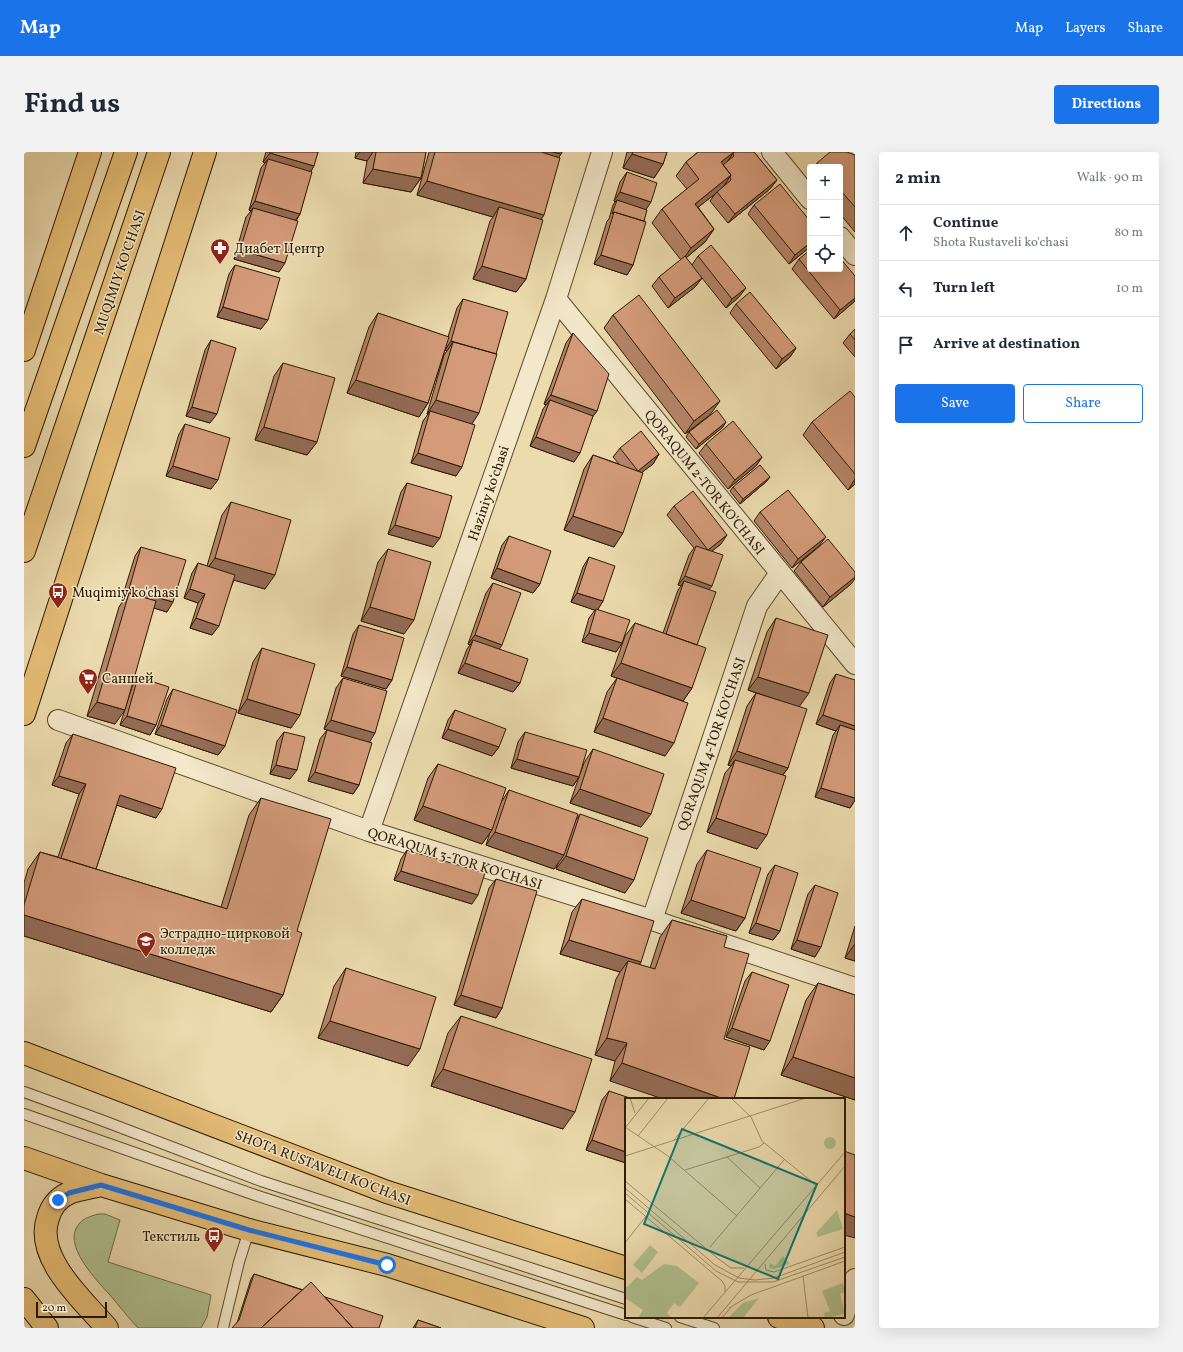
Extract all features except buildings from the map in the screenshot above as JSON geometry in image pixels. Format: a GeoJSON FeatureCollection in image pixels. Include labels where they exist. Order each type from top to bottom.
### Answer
{"type":"FeatureCollection","features":[{"type":"Feature","properties":{"kind":"main road"},"geometry":{"type":"LineString","coordinates":[[24,350],[90,152]]}},
{"type":"Feature","properties":{"kind":"main road"},"geometry":{"type":"LineString","coordinates":[[24,446],[126,152]]}},
{"type":"Feature","properties":{"kind":"main road","name":"MUQIMIY KO'CHASI"},"geometry":{"type":"LineString","coordinates":[[24,551],[159,152]]}},
{"type":"Feature","properties":{"kind":"main road"},"geometry":{"type":"LineString","coordinates":[[24,714],[205,152]]}},
{"type":"Feature","properties":{"kind":"main road","name":"SHOTA RUSTAVELI KO'CHASI"},"geometry":{"type":"LineString","coordinates":[[24,1053],[387,1192],[625,1268]]}},
{"type":"Feature","properties":{"kind":"main road"},"geometry":{"type":"LineString","coordinates":[[24,1158],[101,1185],[249,1230],[387,1265],[583,1328]]}},
{"type":"Feature","properties":{"kind":"main road"},"geometry":{"type":"LineString","coordinates":[[101,1185],[69,1193],[58,1200],[50,1210],[46,1223],[45,1238],[50,1253],[62,1276],[107,1328]]}},
{"type":"Feature","properties":{"kind":"main road"},"geometry":{"type":"LineString","coordinates":[[24,1299],[47,1328]]}},
{"type":"Feature","properties":{"kind":"main road"},"geometry":{"type":"LineString","coordinates":[[782,1318],[813,1328]]}},
{"type":"Feature","properties":{"kind":"street","name":"Haziniy koʻchasi"},"geometry":{"type":"LineString","coordinates":[[369,832],[556,299],[602,152]]}},
{"type":"Feature","properties":{"kind":"street"},"geometry":{"type":"LineString","coordinates":[[772,152],[807,195]]}},
{"type":"Feature","properties":{"kind":"street"},"geometry":{"type":"LineString","coordinates":[[843,241],[855,255]]}},
{"type":"Feature","properties":{"kind":"street","name":"QORAQUM 2-TOR KO'CHASI"},"geometry":{"type":"LineString","coordinates":[[556,299],[855,664]]}},
{"type":"Feature","properties":{"kind":"street","name":"QORAQUM 4-TOR KO'CHASI"},"geometry":{"type":"LineString","coordinates":[[652,920],[757,606],[780,573]]}},
{"type":"Feature","properties":{"kind":"street","name":"QORAQUM 3-TOR KO'CHASI"},"geometry":{"type":"LineString","coordinates":[[58,720],[369,832],[652,920],[855,988]]}},
{"type":"Feature","properties":{"kind":"street"},"geometry":{"type":"LineString","coordinates":[[845,1313],[855,1279]]}},
{"type":"Feature","properties":{"kind":"street"},"geometry":{"type":"LineString","coordinates":[[840,1328],[843,1318]]}},
{"type":"Feature","properties":{"kind":"lane"},"geometry":{"type":"LineString","coordinates":[[24,1092],[261,1180],[625,1299]]}},
{"type":"Feature","properties":{"kind":"lane"},"geometry":{"type":"LineString","coordinates":[[24,1114],[255,1195],[625,1315]]}},
{"type":"Feature","properties":{"kind":"lane"},"geometry":{"type":"LineString","coordinates":[[223,1328],[242,1251],[249,1230]]}},
{"type":"Feature","properties":{"kind":"lane"},"geometry":{"type":"LineString","coordinates":[[635,1318],[666,1328]]}},
{"type":"Feature","properties":{"kind":"lane"},"geometry":{"type":"LineString","coordinates":[[683,1318],[714,1328]]}},
{"type":"Feature","properties":{"kind":"green space"},"geometry":{"type":"Polygon","coordinates":[[[105,1214],[120,1220],[108,1262],[211,1295],[207,1317],[201,1328],[138,1328],[97,1281],[77,1252],[74,1242],[75,1232],[79,1224],[90,1216],[105,1214]]]}},
{"type":"Feature","properties":{"kind":"place","name":"Диабет Центр"},"geometry":{"type":"Point","coordinates":[220,265]}},
{"type":"Feature","properties":{"kind":"place","name":"Muqimiy ko'chasi"},"geometry":{"type":"Point","coordinates":[58,609]}},
{"type":"Feature","properties":{"kind":"place","name":"Саншей"},"geometry":{"type":"Point","coordinates":[88,695]}},
{"type":"Feature","properties":{"kind":"place","name":"Эстрадно-цирковой колледж"},"geometry":{"type":"Point","coordinates":[146,958]}},
{"type":"Feature","properties":{"kind":"place","name":"Текстиль"},"geometry":{"type":"Point","coordinates":[214,1253]}},
{"type":"Feature","properties":{"kind":"route"},"geometry":{"type":"LineString","coordinates":[[58,1200],[69,1193],[101,1185],[249,1230],[387,1265]]}}]}
